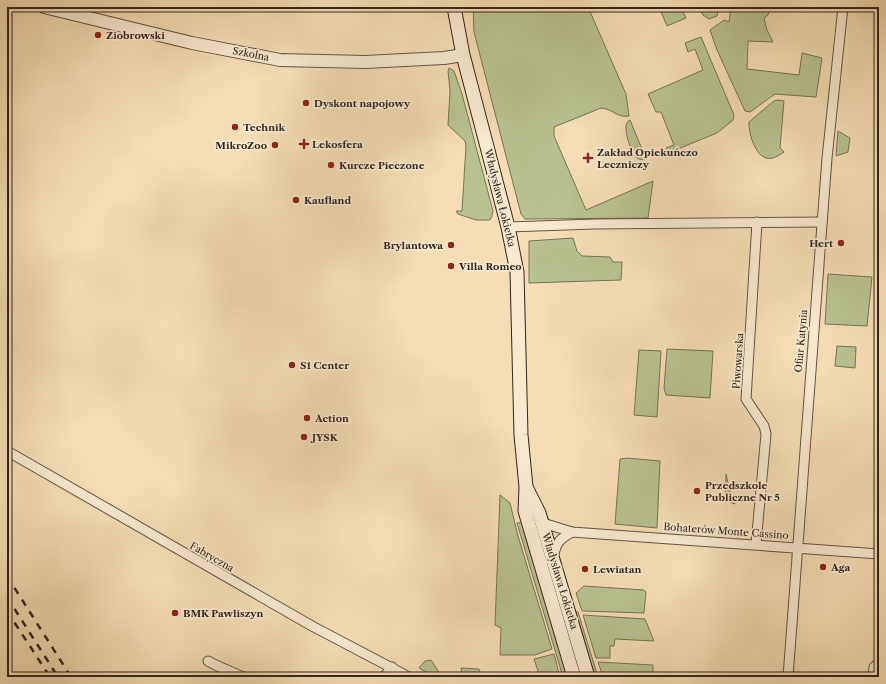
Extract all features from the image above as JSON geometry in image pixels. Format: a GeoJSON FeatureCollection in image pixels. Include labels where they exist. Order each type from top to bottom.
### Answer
{"type":"FeatureCollection","features":[{"type":"Feature","properties":{"kind":"main road","name":"Władysława Łokietka"},"geometry":{"type":"LineString","coordinates":[[454,7],[462,55],[515,258],[518,288],[521,435],[526,487],[526,517],[574,677]]}},
{"type":"Feature","properties":{"kind":"main road","name":"Władysława Łokietka"},"geometry":{"type":"LineString","coordinates":[[526,487],[543,523],[588,677]]}},
{"type":"Feature","properties":{"kind":"street","name":"Szkolna"},"geometry":{"type":"LineString","coordinates":[[44,7],[192,43],[280,60],[371,62],[444,58],[462,55]]}},
{"type":"Feature","properties":{"kind":"street","name":"Ofiar Katynia"},"geometry":{"type":"LineString","coordinates":[[788,677],[798,548],[806,413],[822,222],[843,7]]}},
{"type":"Feature","properties":{"kind":"street","name":"Piwowarska"},"geometry":{"type":"LineString","coordinates":[[756,544],[766,434],[764,426],[746,399],[757,222]]}},
{"type":"Feature","properties":{"kind":"street"},"geometry":{"type":"LineString","coordinates":[[508,227],[595,224],[822,222]]}},
{"type":"Feature","properties":{"kind":"street","name":"Fabryczna"},"geometry":{"type":"LineString","coordinates":[[7,451],[298,618],[409,677]]}},
{"type":"Feature","properties":{"kind":"street","name":"Bohaterów Monte Cassino"},"geometry":{"type":"LineString","coordinates":[[543,523],[572,532],[879,554]]}},
{"type":"Feature","properties":{"kind":"street"},"geometry":{"type":"LineString","coordinates":[[553,557],[556,544],[561,538],[572,532]]}},
{"type":"Feature","properties":{"kind":"street"},"geometry":{"type":"LineString","coordinates":[[208,661],[223,670],[230,670],[243,677]]}},
{"type":"Feature","properties":{"kind":"street"},"geometry":{"type":"LineString","coordinates":[[873,677],[874,667],[879,663]]}},
{"type":"Feature","properties":{"kind":"street"},"geometry":{"type":"LineString","coordinates":[[384,677],[392,667]]}},
{"type":"Feature","properties":{"kind":"green space"},"geometry":{"type":"Polygon","coordinates":[[[473,7],[588,7],[626,94],[629,116],[621,116],[601,108],[554,127],[554,136],[586,210],[653,181],[648,218],[525,219],[521,214],[474,32],[473,7]]]}},
{"type":"Feature","properties":{"kind":"green space"},"geometry":{"type":"Polygon","coordinates":[[[659,7],[681,7],[686,18],[667,26],[659,7]]]}},
{"type":"Feature","properties":{"kind":"green space"},"geometry":{"type":"Polygon","coordinates":[[[699,7],[719,7],[717,16],[709,19],[703,15],[699,7]]]}},
{"type":"Feature","properties":{"kind":"green space"},"geometry":{"type":"Polygon","coordinates":[[[731,7],[770,7],[768,15],[764,18],[767,30],[773,42],[748,41],[747,69],[799,75],[802,53],[822,58],[816,97],[775,94],[750,112],[745,111],[717,50],[710,30],[724,20],[729,22],[731,7]]]}},
{"type":"Feature","properties":{"kind":"green space"},"geometry":{"type":"Polygon","coordinates":[[[701,37],[734,115],[733,120],[717,133],[668,153],[666,148],[674,145],[661,112],[656,112],[648,94],[703,70],[695,49],[688,52],[685,43],[701,37]]]}},
{"type":"Feature","properties":{"kind":"green space"},"geometry":{"type":"Polygon","coordinates":[[[449,68],[454,71],[462,94],[493,211],[490,220],[476,220],[458,214],[456,211],[462,211],[466,146],[465,141],[448,125],[450,91],[449,68]]]}},
{"type":"Feature","properties":{"kind":"green space"},"geometry":{"type":"Polygon","coordinates":[[[774,101],[784,101],[780,148],[784,152],[773,158],[766,158],[759,153],[753,143],[749,122],[774,101]]]}},
{"type":"Feature","properties":{"kind":"green space"},"geometry":{"type":"Polygon","coordinates":[[[630,120],[646,159],[642,160],[637,158],[632,150],[626,132],[627,123],[630,120]]]}},
{"type":"Feature","properties":{"kind":"green space"},"geometry":{"type":"Polygon","coordinates":[[[838,131],[850,138],[848,152],[836,156],[838,131]]]}},
{"type":"Feature","properties":{"kind":"green space"},"geometry":{"type":"Polygon","coordinates":[[[573,238],[577,251],[582,256],[610,257],[613,262],[622,262],[621,280],[529,283],[529,241],[573,238]]]}},
{"type":"Feature","properties":{"kind":"green space"},"geometry":{"type":"Polygon","coordinates":[[[828,274],[872,277],[867,326],[825,324],[828,274]]]}},
{"type":"Feature","properties":{"kind":"green space"},"geometry":{"type":"Polygon","coordinates":[[[837,346],[856,347],[855,368],[835,366],[837,346]]]}},
{"type":"Feature","properties":{"kind":"green space"},"geometry":{"type":"Polygon","coordinates":[[[667,349],[713,351],[710,398],[666,395],[664,388],[667,349]]]}},
{"type":"Feature","properties":{"kind":"green space"},"geometry":{"type":"Polygon","coordinates":[[[639,350],[661,351],[657,417],[634,415],[639,350]]]}},
{"type":"Feature","properties":{"kind":"green space"},"geometry":{"type":"Polygon","coordinates":[[[627,458],[660,461],[657,528],[615,524],[620,459],[627,458]]]}},
{"type":"Feature","properties":{"kind":"green space"},"geometry":{"type":"Polygon","coordinates":[[[726,474],[731,497],[735,504],[725,501],[726,474]]]}},
{"type":"Feature","properties":{"kind":"green space"},"geometry":{"type":"Polygon","coordinates":[[[500,495],[510,503],[518,536],[552,649],[535,655],[500,655],[501,628],[495,625],[500,495]]]}},
{"type":"Feature","properties":{"kind":"green space"},"geometry":{"type":"Polygon","coordinates":[[[523,522],[568,677],[563,677],[517,523],[523,522]]]}},
{"type":"Feature","properties":{"kind":"green space"},"geometry":{"type":"Polygon","coordinates":[[[584,586],[644,590],[646,592],[644,613],[582,611],[576,593],[584,586]]]}},
{"type":"Feature","properties":{"kind":"green space"},"geometry":{"type":"Polygon","coordinates":[[[574,612],[578,612],[598,677],[594,677],[574,612]]]}},
{"type":"Feature","properties":{"kind":"green space"},"geometry":{"type":"Polygon","coordinates":[[[583,615],[645,619],[654,641],[615,639],[614,646],[610,646],[610,658],[596,658],[583,615]]]}},
{"type":"Feature","properties":{"kind":"green space"},"geometry":{"type":"Polygon","coordinates":[[[554,654],[560,677],[540,677],[534,659],[554,654]]]}},
{"type":"Feature","properties":{"kind":"green space"},"geometry":{"type":"Polygon","coordinates":[[[431,660],[440,674],[462,676],[461,668],[479,669],[482,677],[434,677],[419,668],[425,661],[431,660]]]}},
{"type":"Feature","properties":{"kind":"green space"},"geometry":{"type":"Polygon","coordinates":[[[598,662],[653,665],[653,675],[661,675],[661,677],[603,677],[598,662]]]}},
{"type":"Feature","properties":{"kind":"railway"},"geometry":{"type":"LineString","coordinates":[[7,576],[71,677]]}},
{"type":"Feature","properties":{"kind":"railway"},"geometry":{"type":"LineString","coordinates":[[7,597],[58,677]]}},
{"type":"Feature","properties":{"kind":"railway"},"geometry":{"type":"LineString","coordinates":[[7,611],[50,677]]}},
{"type":"Feature","properties":{"kind":"place","name":"Ziobrowski"},"geometry":{"type":"Point","coordinates":[98,35]}},
{"type":"Feature","properties":{"kind":"place","name":"Dyskont napojowy"},"geometry":{"type":"Point","coordinates":[306,103]}},
{"type":"Feature","properties":{"kind":"place","name":"Technik"},"geometry":{"type":"Point","coordinates":[235,127]}},
{"type":"Feature","properties":{"kind":"place","name":"Lekosfera"},"geometry":{"type":"Point","coordinates":[304,144]}},
{"type":"Feature","properties":{"kind":"place","name":"MikroZoo"},"geometry":{"type":"Point","coordinates":[275,145]}},
{"type":"Feature","properties":{"kind":"place","name":"Zakład Opiekuńczo Leczniczy"},"geometry":{"type":"Point","coordinates":[588,158]}},
{"type":"Feature","properties":{"kind":"place","name":"Kurcze Pieczone"},"geometry":{"type":"Point","coordinates":[331,165]}},
{"type":"Feature","properties":{"kind":"place","name":"Kaufland"},"geometry":{"type":"Point","coordinates":[296,200]}},
{"type":"Feature","properties":{"kind":"place","name":"Hert"},"geometry":{"type":"Point","coordinates":[841,243]}},
{"type":"Feature","properties":{"kind":"place","name":"Brylantowa"},"geometry":{"type":"Point","coordinates":[451,245]}},
{"type":"Feature","properties":{"kind":"place","name":"Villa Romeo"},"geometry":{"type":"Point","coordinates":[451,266]}},
{"type":"Feature","properties":{"kind":"place","name":"S1 Center"},"geometry":{"type":"Point","coordinates":[292,365]}},
{"type":"Feature","properties":{"kind":"place","name":"Action"},"geometry":{"type":"Point","coordinates":[307,418]}},
{"type":"Feature","properties":{"kind":"place","name":"JYSK"},"geometry":{"type":"Point","coordinates":[304,437]}},
{"type":"Feature","properties":{"kind":"place","name":"Przedszkole Publiczne Nr 5"},"geometry":{"type":"Point","coordinates":[697,491]}},
{"type":"Feature","properties":{"kind":"place","name":"Aga"},"geometry":{"type":"Point","coordinates":[823,567]}},
{"type":"Feature","properties":{"kind":"place","name":"Lewiatan"},"geometry":{"type":"Point","coordinates":[585,569]}},
{"type":"Feature","properties":{"kind":"place","name":"BMK Pawliszyn"},"geometry":{"type":"Point","coordinates":[175,613]}}]}
